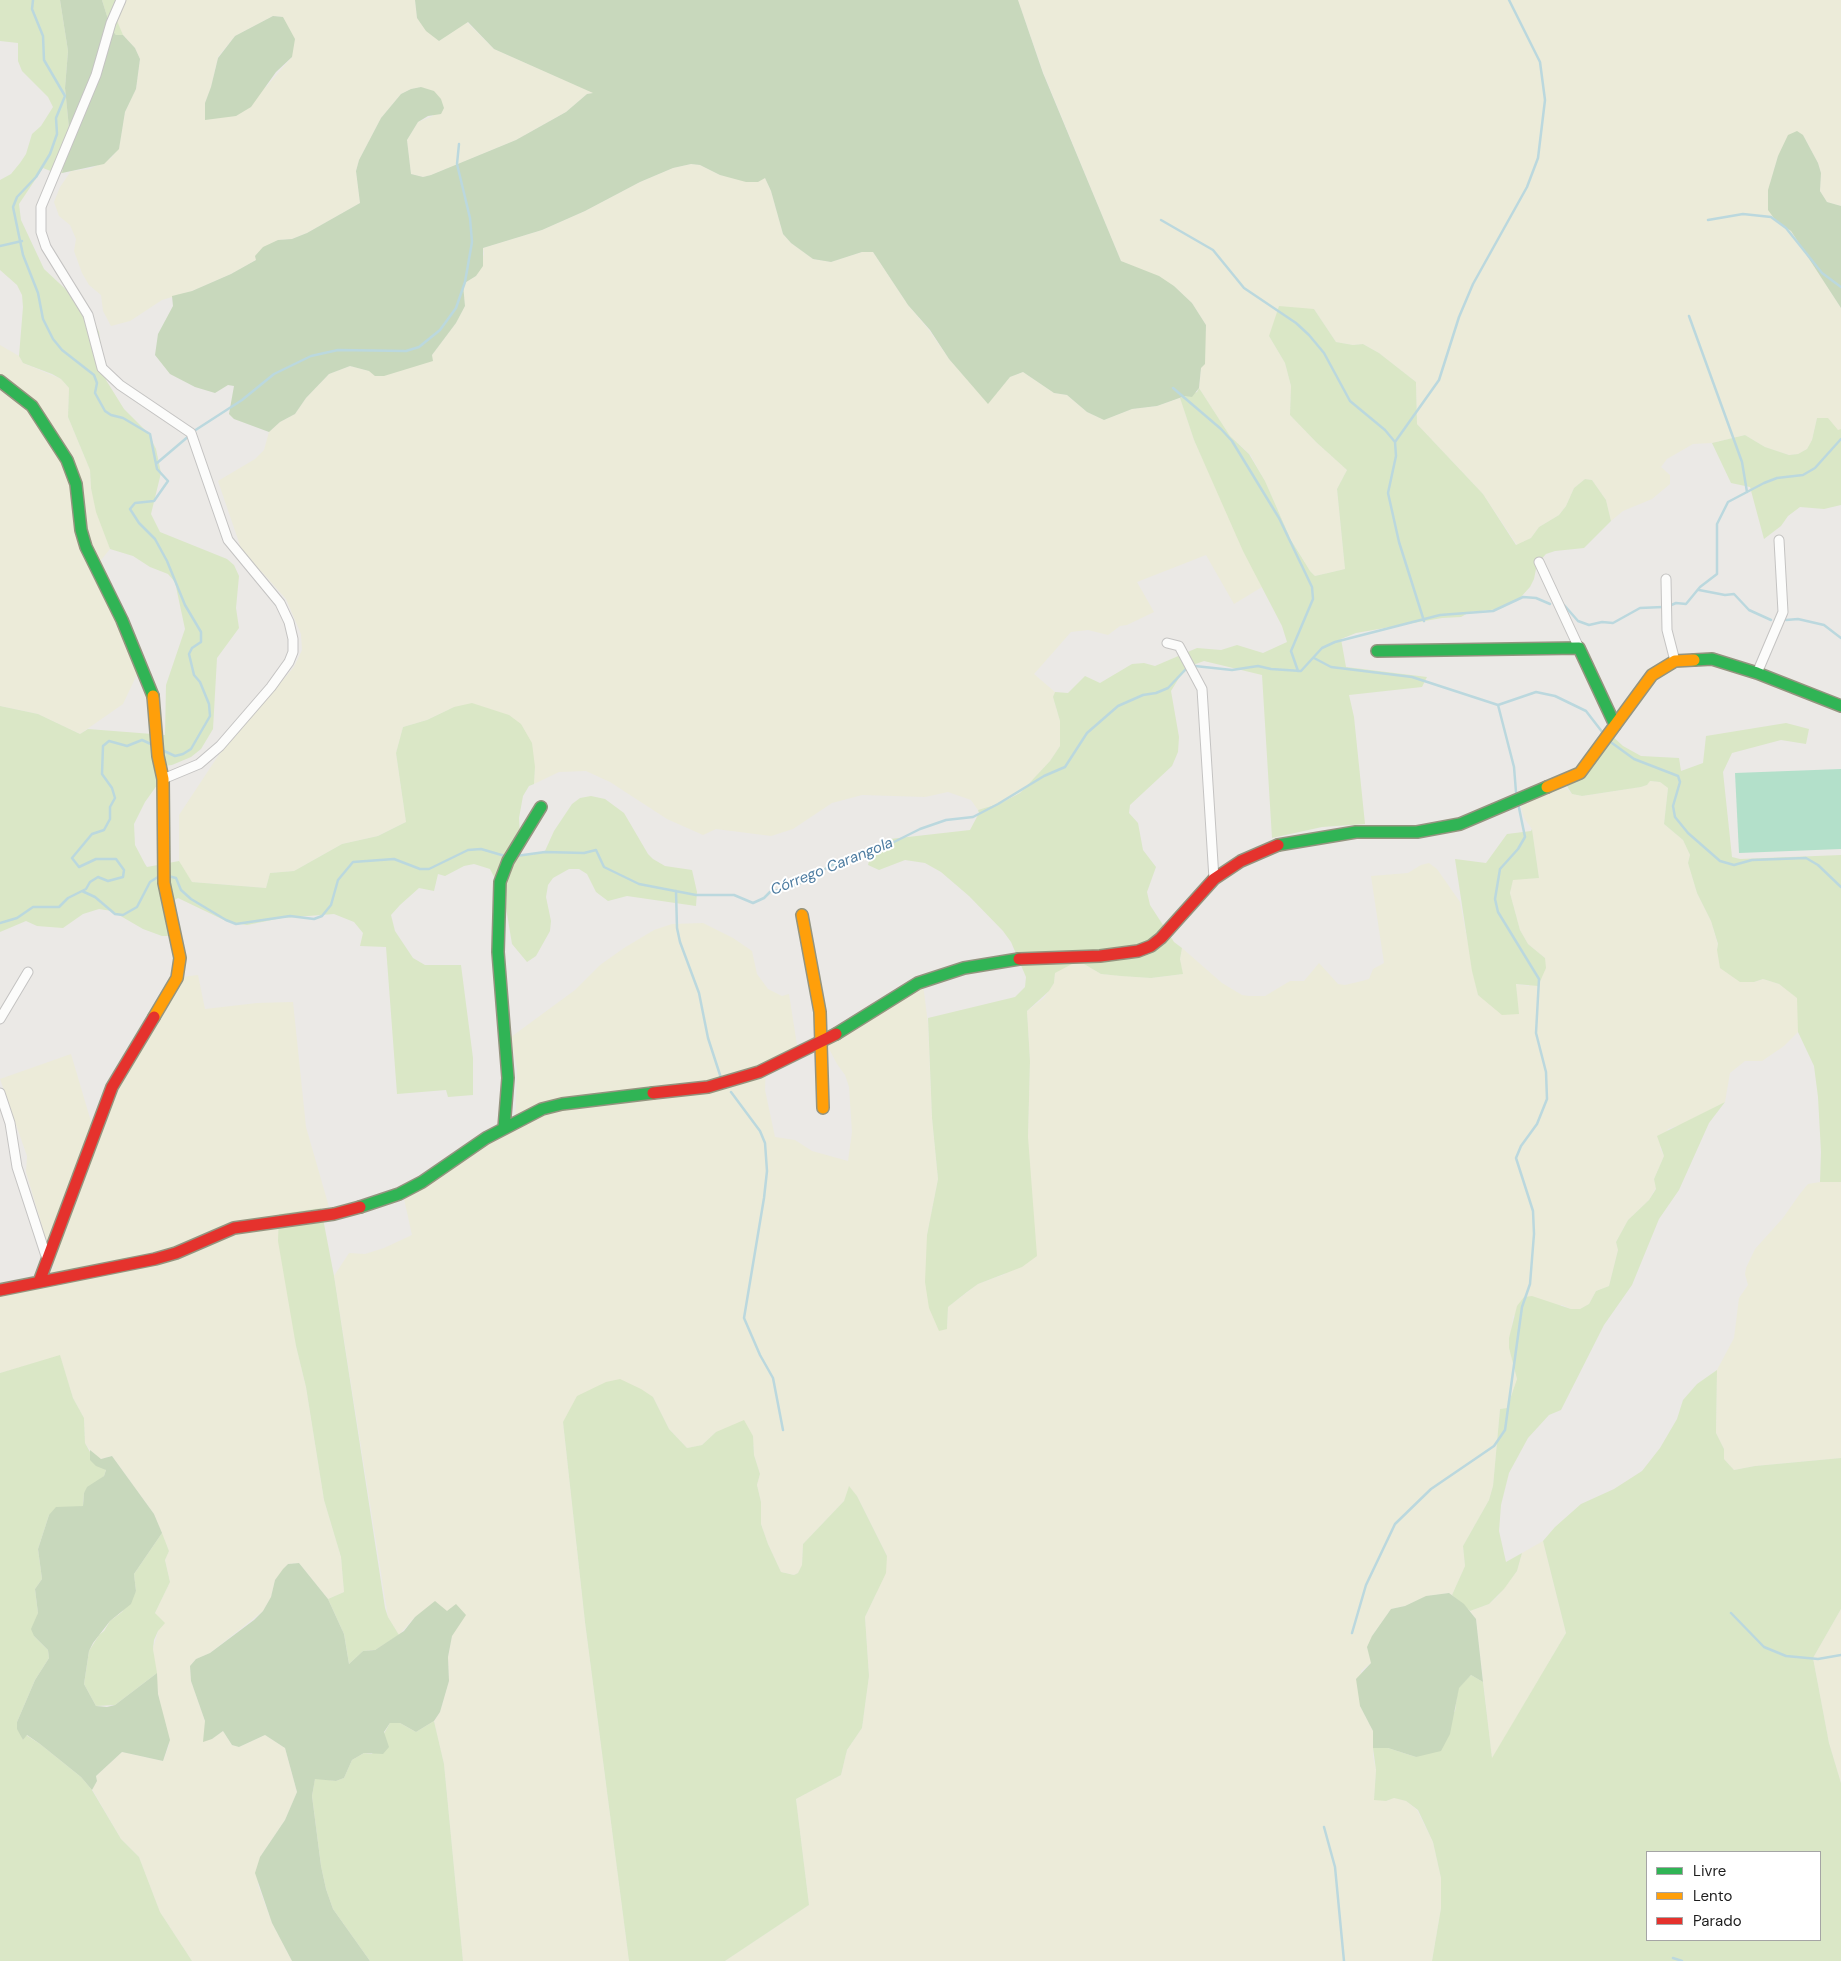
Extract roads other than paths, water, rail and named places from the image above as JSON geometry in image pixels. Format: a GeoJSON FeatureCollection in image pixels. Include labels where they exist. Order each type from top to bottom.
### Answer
{"type":"FeatureCollection","features":[{"type":"Feature","properties":{"kind":"street"},"geometry":{"type":"LineString","coordinates":[[121,0],[111,23],[96,75],[41,207],[41,232],[46,247],[88,315],[102,368],[120,385],[190,433],[228,540],[280,603],[289,622],[293,639],[289,662],[271,687],[220,746],[199,764],[163,779]]}},
{"type":"Feature","properties":{"kind":"street"},"geometry":{"type":"LineString","coordinates":[[0,381],[20,394],[32,406],[68,460],[76,484],[81,530],[86,547],[122,620],[153,695],[157,752],[163,779],[164,883],[180,958],[177,978],[112,1087],[38,1282]]}},
{"type":"Feature","properties":{"kind":"street"},"geometry":{"type":"LineString","coordinates":[[1758,672],[1783,612],[1779,540]]}},
{"type":"Feature","properties":{"kind":"street"},"geometry":{"type":"LineString","coordinates":[[1539,562],[1615,724]]}},
{"type":"Feature","properties":{"kind":"street"},"geometry":{"type":"LineString","coordinates":[[1666,578],[1667,630],[1675,660]]}},
{"type":"Feature","properties":{"kind":"street"},"geometry":{"type":"LineString","coordinates":[[1167,643],[1179,646],[1202,688],[1205,706],[1214,879]]}},
{"type":"Feature","properties":{"kind":"street"},"geometry":{"type":"LineString","coordinates":[[1377,651],[1579,648]]}},
{"type":"Feature","properties":{"kind":"street"},"geometry":{"type":"LineString","coordinates":[[0,1290],[155,1259],[176,1253],[234,1228],[334,1214],[376,1203],[422,1182],[486,1138],[542,1109],[562,1104],[686,1090],[734,1080],[786,1061],[821,1043],[918,983],[964,968],[1011,959],[1100,956],[1138,951],[1151,946],[1161,938],[1214,879],[1241,861],[1282,843],[1356,832],[1418,832],[1460,824],[1580,773],[1652,675],[1675,660],[1712,659],[1758,672],[1841,706]]}},
{"type":"Feature","properties":{"kind":"street"},"geometry":{"type":"LineString","coordinates":[[504,1128],[508,1078],[498,952],[500,882],[511,856],[541,807]]}},
{"type":"Feature","properties":{"kind":"street"},"geometry":{"type":"LineString","coordinates":[[802,916],[815,980],[821,1043],[822,1108]]}},
{"type":"Feature","properties":{"kind":"street"},"geometry":{"type":"LineString","coordinates":[[0,1019],[28,972]]}},
{"type":"Feature","properties":{"kind":"street"},"geometry":{"type":"LineString","coordinates":[[0,1093],[10,1123],[18,1167],[47,1259]]}},
{"type":"Feature","properties":{"kind":"waterway"},"geometry":{"type":"LineString","coordinates":[[33,0],[32,9],[43,36],[44,60],[65,96],[56,118],[57,134],[50,154],[36,177],[17,197],[13,207],[23,255],[38,293],[43,319],[53,339],[62,350],[94,375],[97,383],[95,393],[105,411],[111,415],[123,418],[150,434],[157,469],[168,481],[154,501],[135,503],[130,509],[139,523],[155,539],[167,561],[185,605],[201,632],[201,642],[192,648],[189,654],[194,675],[200,682],[209,704],[210,716],[191,749],[175,756],[162,750]]}},
{"type":"Feature","properties":{"kind":"waterway"},"geometry":{"type":"LineString","coordinates":[[1395,442],[1439,380],[1459,317],[1473,284],[1527,187],[1538,158],[1545,100],[1540,62],[1509,0]]}},
{"type":"Feature","properties":{"kind":"waterway"},"geometry":{"type":"LineString","coordinates":[[194,431],[242,400],[274,374],[311,356],[338,350],[406,351],[419,347],[440,330],[456,308],[465,282],[472,242],[470,218],[457,164],[459,144]]}},
{"type":"Feature","properties":{"kind":"waterway"},"geometry":{"type":"LineString","coordinates":[[1708,220],[1743,214],[1771,217],[1786,228],[1822,273],[1841,287]]}},
{"type":"Feature","properties":{"kind":"waterway"},"geometry":{"type":"LineString","coordinates":[[1161,220],[1213,250],[1244,288],[1296,323],[1309,335],[1324,353],[1350,401],[1385,430],[1395,442],[1396,456],[1388,493],[1399,542],[1424,621]]}},
{"type":"Feature","properties":{"kind":"waterway"},"geometry":{"type":"LineString","coordinates":[[0,246],[22,241]]}},
{"type":"Feature","properties":{"kind":"waterway"},"geometry":{"type":"LineString","coordinates":[[1689,316],[1742,462],[1747,492]]}},
{"type":"Feature","properties":{"kind":"waterway"},"geometry":{"type":"LineString","coordinates":[[1173,388],[1221,429],[1232,441],[1279,518],[1312,587],[1313,599],[1291,651],[1298,671]]}},
{"type":"Feature","properties":{"kind":"waterway"},"geometry":{"type":"LineString","coordinates":[[157,463],[190,435]]}},
{"type":"Feature","properties":{"kind":"waterway","name":"Córrego Carangola"},"geometry":{"type":"LineString","coordinates":[[1669,606],[1676,603],[1686,604],[1700,587],[1717,574],[1717,524],[1728,502],[1777,478],[1803,475],[1815,468],[1841,439]]}},
{"type":"Feature","properties":{"kind":"waterway"},"geometry":{"type":"LineString","coordinates":[[1699,590],[1725,595],[1734,594],[1749,610],[1771,620]]}},
{"type":"Feature","properties":{"kind":"waterway","name":"Córrego Carangola"},"geometry":{"type":"LineString","coordinates":[[516,856],[545,852],[584,853],[596,850],[604,867],[639,884],[696,895],[734,895],[753,903],[764,898],[770,892],[797,885],[832,865],[872,853],[920,829],[946,820],[973,817],[998,804],[1044,776],[1065,767],[1087,733],[1118,706],[1143,695],[1156,693],[1168,688],[1185,670],[1195,666],[1232,670],[1258,666],[1301,671],[1322,648],[1335,642],[1440,615],[1493,611],[1523,597],[1536,598],[1550,604]]}},
{"type":"Feature","properties":{"kind":"waterway","name":"Córrego Carangola"},"geometry":{"type":"LineString","coordinates":[[1564,605],[1578,621],[1589,625],[1602,622],[1613,623],[1640,608],[1663,607]]}},
{"type":"Feature","properties":{"kind":"waterway"},"geometry":{"type":"LineString","coordinates":[[1786,620],[1798,619],[1824,625],[1841,638]]}},
{"type":"Feature","properties":{"kind":"waterway"},"geometry":{"type":"LineString","coordinates":[[1314,658],[1331,667],[1412,677],[1498,705],[1536,692],[1555,696],[1586,711],[1603,733]]}},
{"type":"Feature","properties":{"kind":"waterway"},"geometry":{"type":"LineString","coordinates":[[1498,705],[1514,767],[1516,792]]}},
{"type":"Feature","properties":{"kind":"waterway"},"geometry":{"type":"LineString","coordinates":[[0,923],[17,918],[33,907],[59,907],[68,898],[86,889],[90,882],[98,877],[108,881],[123,877],[124,870],[116,859],[96,859],[79,867],[72,858],[92,834],[104,830],[110,819],[110,807],[115,798],[112,788],[102,774],[103,746],[109,741],[127,746],[142,740],[153,745]]}},
{"type":"Feature","properties":{"kind":"waterway"},"geometry":{"type":"LineString","coordinates":[[1612,743],[1634,759],[1678,776],[1680,782],[1673,806],[1675,817],[1688,833],[1720,861],[1734,865],[1752,860],[1806,858],[1818,865],[1841,887]]}},
{"type":"Feature","properties":{"kind":"waterway"},"geometry":{"type":"LineString","coordinates":[[1352,1633],[1366,1585],[1395,1524],[1431,1489],[1494,1446],[1505,1430],[1522,1307],[1530,1284],[1534,1234],[1533,1211],[1516,1158],[1521,1146],[1537,1124],[1547,1099],[1546,1072],[1536,1033],[1539,979],[1498,912],[1495,899],[1500,869],[1518,849],[1525,837],[1518,803]]}},
{"type":"Feature","properties":{"kind":"waterway","name":"Córrego Carangola"},"geometry":{"type":"LineString","coordinates":[[168,876],[176,878],[181,890],[191,899],[236,924],[290,916],[314,919],[322,916],[331,905],[338,880],[353,862],[394,859],[420,869],[429,869],[468,850],[481,849],[505,856]]}},
{"type":"Feature","properties":{"kind":"waterway","name":"Córrego Carangola"},"geometry":{"type":"LineString","coordinates":[[82,891],[95,897],[115,914],[123,915],[137,907],[150,882],[161,875]]}},
{"type":"Feature","properties":{"kind":"waterway"},"geometry":{"type":"LineString","coordinates":[[676,891],[677,928],[680,942],[699,993],[708,1038],[721,1078]]}},
{"type":"Feature","properties":{"kind":"waterway"},"geometry":{"type":"LineString","coordinates":[[731,1092],[760,1131],[765,1143],[767,1171],[764,1198],[744,1318],[760,1355],[773,1378],[783,1430]]}},
{"type":"Feature","properties":{"kind":"waterway"},"geometry":{"type":"LineString","coordinates":[[1731,1613],[1764,1647],[1786,1656],[1818,1659],[1841,1655]]}},
{"type":"Feature","properties":{"kind":"waterway"},"geometry":{"type":"LineString","coordinates":[[1324,1827],[1335,1867],[1344,1961]]}},
{"type":"Feature","properties":{"kind":"waterway"},"geometry":{"type":"LineString","coordinates":[[1673,1958],[1682,1961]]}}]}
